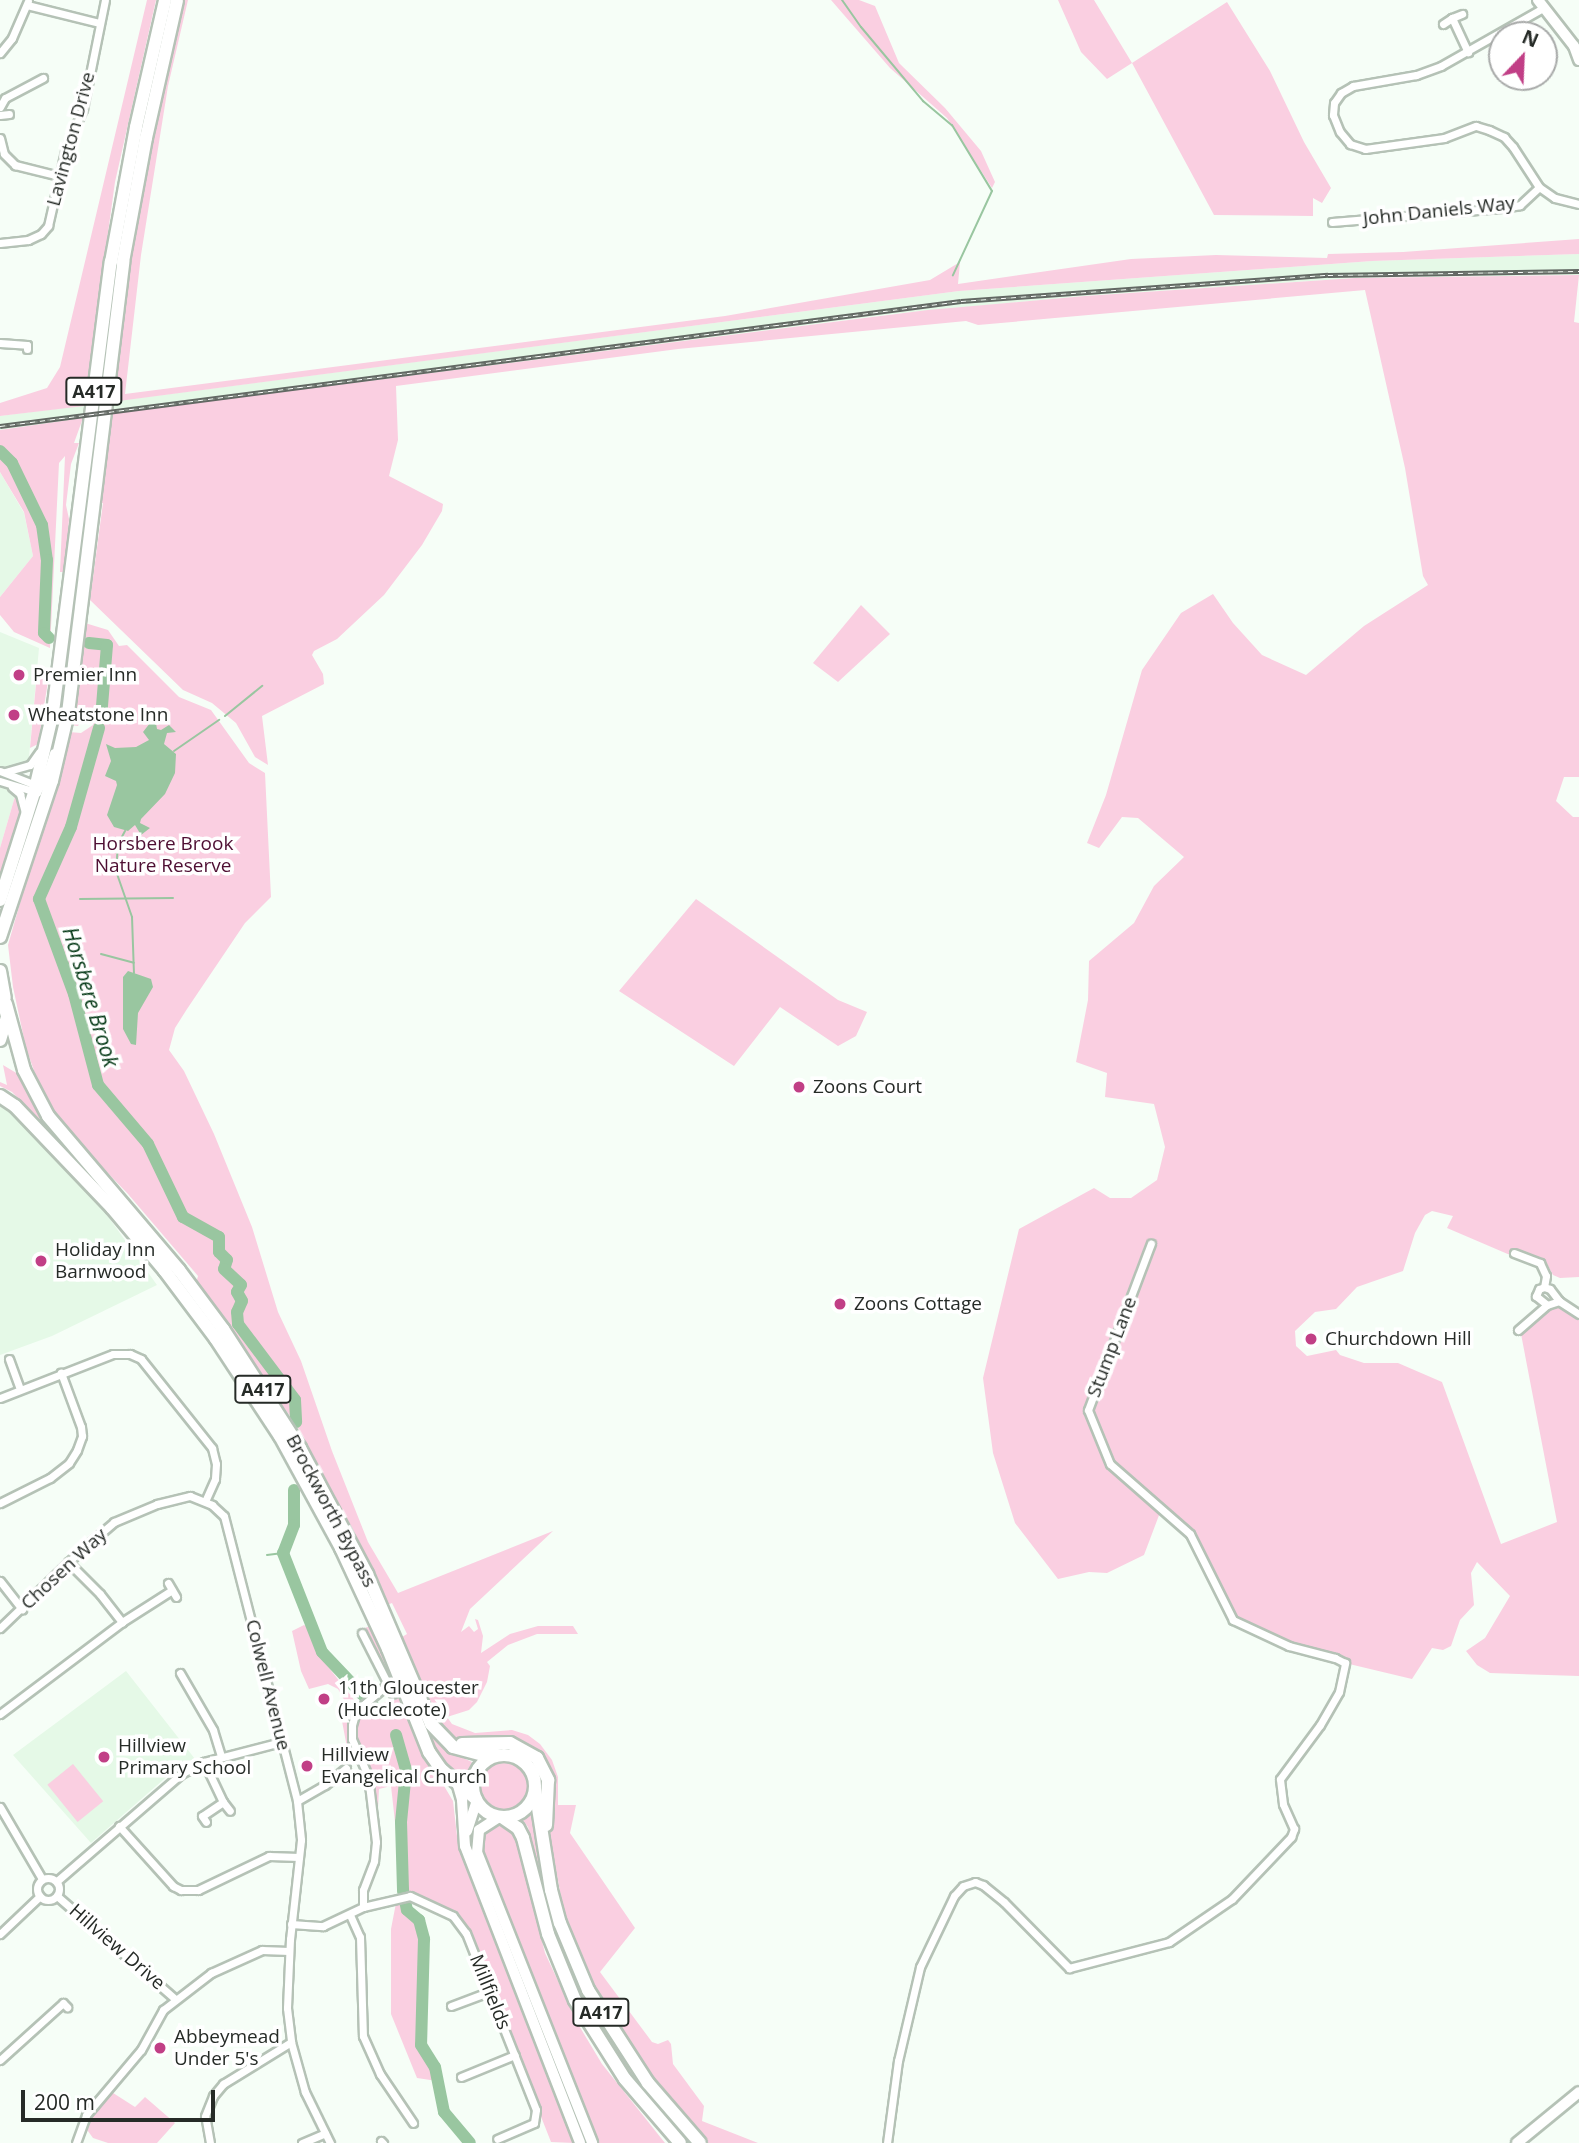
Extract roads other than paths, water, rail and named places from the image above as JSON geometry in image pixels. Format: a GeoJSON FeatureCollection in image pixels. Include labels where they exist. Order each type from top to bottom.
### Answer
{"type":"FeatureCollection","features":[{"type":"Feature","properties":{"kind":"highway","name":"A417"},"geometry":{"type":"LineString","coordinates":[[0,937],[39,792],[53,712],[111,262],[136,127],[165,0]]}},
{"type":"Feature","properties":{"kind":"highway","name":"A417"},"geometry":{"type":"LineString","coordinates":[[0,900],[26,821],[66,721],[121,275],[141,159],[177,0]]}},
{"type":"Feature","properties":{"kind":"highway","name":"A417"},"geometry":{"type":"LineString","coordinates":[[0,971],[4,998]]}},
{"type":"Feature","properties":{"kind":"highway"},"geometry":{"type":"LineString","coordinates":[[0,1040],[6,1026],[4,998]]}},
{"type":"Feature","properties":{"kind":"highway","name":"Brockworth Bypass"},"geometry":{"type":"LineString","coordinates":[[4,998],[24,1070],[48,1116],[179,1270],[238,1350],[300,1448],[367,1574],[428,1719],[437,1734]]}},
{"type":"Feature","properties":{"kind":"highway","name":"Brockworth Bypass"},"geometry":{"type":"LineString","coordinates":[[0,1096],[15,1106],[113,1208],[165,1271],[246,1384],[286,1447],[341,1548],[388,1649],[426,1746],[441,1769],[476,1800]]}},
{"type":"Feature","properties":{"kind":"highway","name":"A417"},"geometry":{"type":"LineString","coordinates":[[437,1734],[468,1745],[516,1745],[537,1758],[548,1780],[545,1857]]}},
{"type":"Feature","properties":{"kind":"highway"},"geometry":{"type":"LineString","coordinates":[[437,1734],[448,1744],[467,1752],[509,1755],[525,1763],[532,1772],[535,1789],[533,1798],[520,1813],[500,1817],[486,1811],[476,1800],[476,1772],[489,1759],[498,1755]]}},
{"type":"Feature","properties":{"kind":"highway","name":"A417"},"geometry":{"type":"LineString","coordinates":[[535,1789],[545,1857],[560,1923],[587,1990],[649,2083],[700,2143]]}},
{"type":"Feature","properties":{"kind":"highway","name":"A417"},"geometry":{"type":"LineString","coordinates":[[500,1817],[518,1828],[523,1838],[548,1934],[575,2000],[611,2059],[643,2103],[680,2143]]}},
{"type":"Feature","properties":{"kind":"highway"},"geometry":{"type":"LineString","coordinates":[[643,2103],[671,2143]]}},
{"type":"Feature","properties":{"kind":"street","name":"Lavington Drive"},"geometry":{"type":"LineString","coordinates":[[0,243],[28,240],[41,234],[52,213],[65,151],[83,108],[105,0]]}},
{"type":"Feature","properties":{"kind":"street"},"geometry":{"type":"LineString","coordinates":[[0,53],[12,38],[28,2],[99,23]]}},
{"type":"Feature","properties":{"kind":"street"},"geometry":{"type":"LineString","coordinates":[[1579,60],[1576,45],[1541,4],[1468,52],[1416,75],[1353,86],[1341,93],[1334,103],[1333,115],[1340,132],[1350,144],[1365,149],[1444,138],[1476,127],[1489,130],[1504,137],[1513,147],[1539,187],[1555,198],[1579,204]]}},
{"type":"Feature","properties":{"kind":"street"},"geometry":{"type":"LineString","coordinates":[[1443,24],[1462,14]]}},
{"type":"Feature","properties":{"kind":"street"},"geometry":{"type":"LineString","coordinates":[[1452,18],[1468,52]]}},
{"type":"Feature","properties":{"kind":"street"},"geometry":{"type":"LineString","coordinates":[[30,73],[34,82]]}},
{"type":"Feature","properties":{"kind":"street"},"geometry":{"type":"LineString","coordinates":[[0,107],[5,98],[43,78]]}},
{"type":"Feature","properties":{"kind":"street"},"geometry":{"type":"LineString","coordinates":[[0,138],[4,154],[15,166],[59,176]]}},
{"type":"Feature","properties":{"kind":"street","name":"John Daniels Way"},"geometry":{"type":"LineString","coordinates":[[1332,222],[1520,205],[1539,187]]}},
{"type":"Feature","properties":{"kind":"street"},"geometry":{"type":"LineString","coordinates":[[0,343],[27,344]]}},
{"type":"Feature","properties":{"kind":"street"},"geometry":{"type":"LineString","coordinates":[[2,771],[25,768],[35,760],[53,712]]}},
{"type":"Feature","properties":{"kind":"street"},"geometry":{"type":"LineString","coordinates":[[2,771],[39,792]]}},
{"type":"Feature","properties":{"kind":"street"},"geometry":{"type":"LineString","coordinates":[[0,781],[39,792]]}},
{"type":"Feature","properties":{"kind":"street"},"geometry":{"type":"LineString","coordinates":[[9,784],[20,794],[26,821]]}},
{"type":"Feature","properties":{"kind":"street","name":"Stump Lane"},"geometry":{"type":"LineString","coordinates":[[887,2143],[898,2061],[920,1967],[954,1896],[963,1886],[975,1882],[983,1885],[1004,1902],[1063,1964],[1073,1968],[1169,1941],[1232,1899],[1294,1833],[1293,1823],[1280,1792],[1280,1779],[1320,1726],[1339,1692],[1345,1663],[1289,1646],[1233,1620],[1190,1534],[1110,1464],[1088,1410],[1151,1243]]}},
{"type":"Feature","properties":{"kind":"street"},"geometry":{"type":"LineString","coordinates":[[1514,1253],[1540,1263],[1546,1276],[1544,1287]]}},
{"type":"Feature","properties":{"kind":"street"},"geometry":{"type":"LineString","coordinates":[[1547,1306],[1536,1296],[1539,1289],[1544,1287],[1579,1314]]}},
{"type":"Feature","properties":{"kind":"street"},"geometry":{"type":"LineString","coordinates":[[1518,1330],[1547,1306],[1559,1301]]}},
{"type":"Feature","properties":{"kind":"street"},"geometry":{"type":"LineString","coordinates":[[0,1398],[113,1354],[130,1354],[147,1363],[212,1448],[215,1479],[205,1501]]}},
{"type":"Feature","properties":{"kind":"street"},"geometry":{"type":"LineString","coordinates":[[9,1359],[20,1389]]}},
{"type":"Feature","properties":{"kind":"street"},"geometry":{"type":"LineString","coordinates":[[0,1503],[50,1478],[69,1463],[77,1451],[82,1436],[81,1427],[61,1373]]}},
{"type":"Feature","properties":{"kind":"street","name":"Chosen Way"},"geometry":{"type":"LineString","coordinates":[[0,1628],[114,1522],[170,1499],[190,1496],[205,1501]]}},
{"type":"Feature","properties":{"kind":"street","name":"Colwell Avenue"},"geometry":{"type":"LineString","coordinates":[[205,1501],[224,1516],[248,1596],[297,1801],[300,1824],[299,1857],[291,1924],[287,2008],[291,2042],[305,2092],[330,2143]]}},
{"type":"Feature","properties":{"kind":"street"},"geometry":{"type":"LineString","coordinates":[[68,1562],[100,1594],[122,1622]]}},
{"type":"Feature","properties":{"kind":"street"},"geometry":{"type":"LineString","coordinates":[[0,1581],[22,1609]]}},
{"type":"Feature","properties":{"kind":"street"},"geometry":{"type":"LineString","coordinates":[[0,1714],[122,1622],[172,1590]]}},
{"type":"Feature","properties":{"kind":"street"},"geometry":{"type":"LineString","coordinates":[[362,1633],[393,1694]]}},
{"type":"Feature","properties":{"kind":"street"},"geometry":{"type":"LineString","coordinates":[[180,1673],[213,1730],[221,1757]]}},
{"type":"Feature","properties":{"kind":"street"},"geometry":{"type":"LineString","coordinates":[[363,1907],[363,1890],[376,1842],[368,1776],[352,1739],[354,1716],[388,1684]]}},
{"type":"Feature","properties":{"kind":"street"},"geometry":{"type":"LineString","coordinates":[[57,1881],[169,1782],[204,1762],[281,1742]]}},
{"type":"Feature","properties":{"kind":"street"},"geometry":{"type":"LineString","coordinates":[[204,1762],[230,1811]]}},
{"type":"Feature","properties":{"kind":"street"},"geometry":{"type":"LineString","coordinates":[[297,1801],[325,1785],[346,1768]]}},
{"type":"Feature","properties":{"kind":"street"},"geometry":{"type":"LineString","coordinates":[[457,1783],[462,1800],[465,1846],[580,2143]]}},
{"type":"Feature","properties":{"kind":"street"},"geometry":{"type":"LineString","coordinates":[[465,1846],[467,1828],[476,1800]]}},
{"type":"Feature","properties":{"kind":"street"},"geometry":{"type":"LineString","coordinates":[[202,1816],[223,1802]]}},
{"type":"Feature","properties":{"kind":"street"},"geometry":{"type":"LineString","coordinates":[[0,1807],[42,1879]]}},
{"type":"Feature","properties":{"kind":"street"},"geometry":{"type":"LineString","coordinates":[[500,1817],[482,1826],[475,1845],[592,2143]]}},
{"type":"Feature","properties":{"kind":"street"},"geometry":{"type":"LineString","coordinates":[[119,1826],[173,1886],[181,1890],[198,1890],[269,1856],[299,1857]]}},
{"type":"Feature","properties":{"kind":"street"},"geometry":{"type":"LineString","coordinates":[[51,1878],[57,1881],[60,1890],[57,1896],[49,1900],[40,1896],[37,1887],[42,1879],[51,1878]]}},
{"type":"Feature","properties":{"kind":"street"},"geometry":{"type":"LineString","coordinates":[[0,1934],[40,1896]]}},
{"type":"Feature","properties":{"kind":"street","name":"Hillview Drive"},"geometry":{"type":"LineString","coordinates":[[57,1896],[176,1999]]}},
{"type":"Feature","properties":{"kind":"street","name":"Millfields"},"geometry":{"type":"LineString","coordinates":[[291,1924],[323,1926],[363,1907],[410,1896],[453,1916],[466,1933],[491,1991],[537,2117],[534,2123],[497,2138]]}},
{"type":"Feature","properties":{"kind":"street"},"geometry":{"type":"LineString","coordinates":[[350,1915],[360,1937],[358,2027],[380,2074],[408,2119]]}},
{"type":"Feature","properties":{"kind":"street"},"geometry":{"type":"LineString","coordinates":[[76,2143],[86,2115],[141,2050],[153,2024],[176,1999],[211,1973],[262,1950],[289,1951]]}},
{"type":"Feature","properties":{"kind":"street"},"geometry":{"type":"LineString","coordinates":[[511,1967],[522,1963]]}},
{"type":"Feature","properties":{"kind":"street"},"geometry":{"type":"LineString","coordinates":[[456,2007],[491,1991]]}},
{"type":"Feature","properties":{"kind":"street"},"geometry":{"type":"LineString","coordinates":[[0,2060],[63,2003]]}},
{"type":"Feature","properties":{"kind":"street"},"geometry":{"type":"LineString","coordinates":[[210,2143],[205,2116],[213,2096],[223,2084],[291,2042]]}},
{"type":"Feature","properties":{"kind":"street"},"geometry":{"type":"LineString","coordinates":[[466,2078],[515,2055]]}},
{"type":"Feature","properties":{"kind":"street"},"geometry":{"type":"LineString","coordinates":[[1517,2143],[1579,2092]]}},
{"type":"Feature","properties":{"kind":"street"},"geometry":{"type":"LineString","coordinates":[[302,2143],[325,2133]]}},
{"type":"Feature","properties":{"kind":"waterway"},"geometry":{"type":"LineString","coordinates":[[842,0],[923,101],[952,125],[992,191],[953,275]]}},
{"type":"Feature","properties":{"kind":"waterway","name":"Horsbere Brook"},"geometry":{"type":"LineString","coordinates":[[0,451],[12,463],[42,525],[47,560],[44,633],[49,638]]}},
{"type":"Feature","properties":{"kind":"waterway","name":"Horsbere Brook"},"geometry":{"type":"LineString","coordinates":[[89,643],[107,645],[101,718]]}},
{"type":"Feature","properties":{"kind":"waterway"},"geometry":{"type":"LineString","coordinates":[[225,716],[262,686]]}},
{"type":"Feature","properties":{"kind":"waterway"},"geometry":{"type":"LineString","coordinates":[[174,751],[219,720]]}},
{"type":"Feature","properties":{"kind":"waterway","name":"Horsbere Brook"},"geometry":{"type":"LineString","coordinates":[[99,728],[71,827],[39,899],[74,994],[98,1085],[148,1144],[183,1217],[219,1237],[219,1252],[227,1260],[224,1269],[241,1285],[237,1292],[242,1301],[237,1312],[238,1324],[295,1400],[296,1422]]}},
{"type":"Feature","properties":{"kind":"waterway"},"geometry":{"type":"LineString","coordinates":[[125,831],[118,844],[116,871],[132,917],[134,973]]}},
{"type":"Feature","properties":{"kind":"waterway"},"geometry":{"type":"LineString","coordinates":[[80,899],[173,898]]}},
{"type":"Feature","properties":{"kind":"waterway"},"geometry":{"type":"LineString","coordinates":[[101,954],[134,963]]}},
{"type":"Feature","properties":{"kind":"waterway","name":"Horsbere Brook"},"geometry":{"type":"LineString","coordinates":[[294,1490],[294,1525],[283,1553],[322,1652],[374,1707]]}},
{"type":"Feature","properties":{"kind":"waterway"},"geometry":{"type":"LineString","coordinates":[[267,1555],[283,1553]]}},
{"type":"Feature","properties":{"kind":"waterway","name":"Horsbere Brook"},"geometry":{"type":"LineString","coordinates":[[396,1735],[406,1771],[401,1822],[403,1890],[407,1910],[419,1920],[424,1939],[421,2045],[435,2067],[444,2112],[470,2143]]}},
{"type":"Feature","properties":{"kind":"railway"},"geometry":{"type":"LineString","coordinates":[[0,426],[961,301],[1328,275],[1579,271]]}},
{"type":"Feature","properties":{"kind":"place","name":"Premier Inn"},"geometry":{"type":"Point","coordinates":[19,675]}},
{"type":"Feature","properties":{"kind":"place","name":"Wheatstone Inn"},"geometry":{"type":"Point","coordinates":[14,715]}},
{"type":"Feature","properties":{"kind":"place","name":"Zoons Court"},"geometry":{"type":"Point","coordinates":[799,1087]}},
{"type":"Feature","properties":{"kind":"place","name":"Holiday Inn Barnwood"},"geometry":{"type":"Point","coordinates":[41,1261]}},
{"type":"Feature","properties":{"kind":"place","name":"Zoons Cottage"},"geometry":{"type":"Point","coordinates":[840,1304]}},
{"type":"Feature","properties":{"kind":"place","name":"Churchdown Hill"},"geometry":{"type":"Point","coordinates":[1311,1339]}},
{"type":"Feature","properties":{"kind":"place","name":"11th Gloucester (Hucclecote)"},"geometry":{"type":"Point","coordinates":[324,1699]}},
{"type":"Feature","properties":{"kind":"place","name":"Hillview Primary School"},"geometry":{"type":"Point","coordinates":[104,1757]}},
{"type":"Feature","properties":{"kind":"place","name":"Hillview Evangelical Church"},"geometry":{"type":"Point","coordinates":[307,1766]}},
{"type":"Feature","properties":{"kind":"place","name":"Abbeymead Under 5's"},"geometry":{"type":"Point","coordinates":[160,2048]}},
{"type":"Feature","properties":{"kind":"park label","name":"Horsbere Brook Nature Reserve"},"geometry":{"type":"Point","coordinates":[163,855]}}]}
